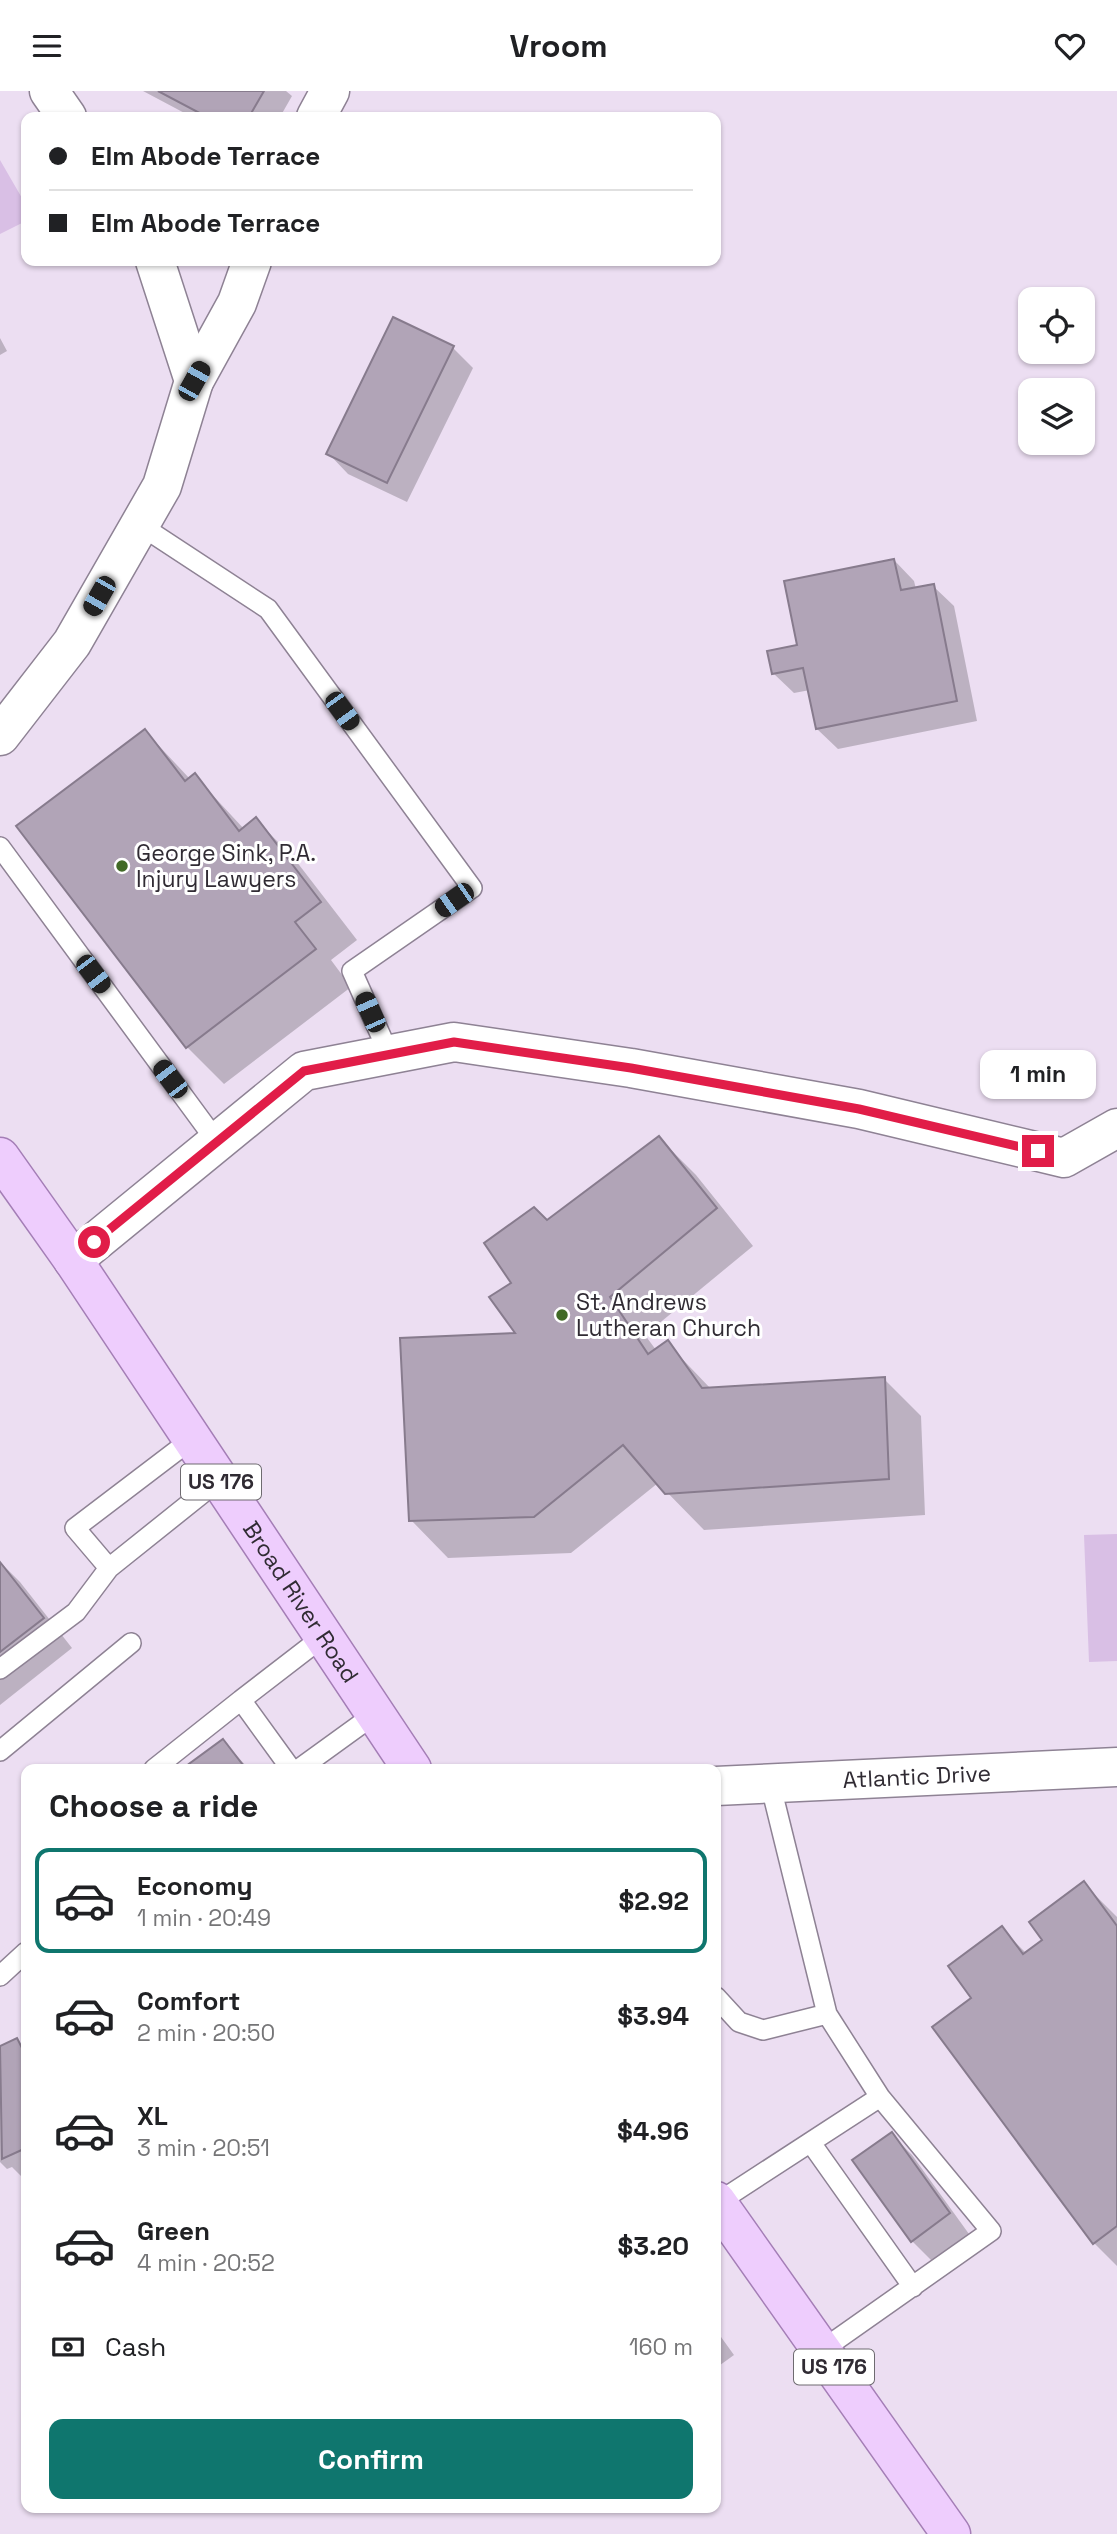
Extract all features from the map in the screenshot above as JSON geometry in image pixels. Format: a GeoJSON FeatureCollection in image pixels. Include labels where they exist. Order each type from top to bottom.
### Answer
{"type":"FeatureCollection","features":[{"type":"Feature","properties":{"kind":"main road","name":"Broad River Road"},"geometry":{"type":"LineString","coordinates":[[0,1157],[73,1260],[409,1764]]}},
{"type":"Feature","properties":{"kind":"main road","name":"US 176"},"geometry":{"type":"LineString","coordinates":[[721,2209],[951,2534]]}},
{"type":"Feature","properties":{"kind":"street"},"geometry":{"type":"LineString","coordinates":[[49,91],[64,112]]}},
{"type":"Feature","properties":{"kind":"street"},"geometry":{"type":"LineString","coordinates":[[319,112],[330,91]]}},
{"type":"Feature","properties":{"kind":"street"},"geometry":{"type":"LineString","coordinates":[[157,266],[194,381]]}},
{"type":"Feature","properties":{"kind":"street"},"geometry":{"type":"LineString","coordinates":[[0,736],[72,643],[162,486],[194,381],[237,303],[250,266]]}},
{"type":"Feature","properties":{"kind":"street"},"geometry":{"type":"LineString","coordinates":[[73,1260],[304,1071],[454,1042],[590,1062],[859,1109],[1064,1158],[1117,1128]]}},
{"type":"Feature","properties":{"kind":"street","name":"Atlantic Drive"},"geometry":{"type":"LineString","coordinates":[[721,1786],[1117,1767]]}},
{"type":"Feature","properties":{"kind":"lane"},"geometry":{"type":"LineString","coordinates":[[140,526],[268,609],[472,888],[352,971],[389,1054]]}},
{"type":"Feature","properties":{"kind":"lane"},"geometry":{"type":"LineString","coordinates":[[0,847],[217,1142]]}},
{"type":"Feature","properties":{"kind":"lane"},"geometry":{"type":"LineString","coordinates":[[109,1568],[75,1528],[192,1439]]}},
{"type":"Feature","properties":{"kind":"lane"},"geometry":{"type":"LineString","coordinates":[[0,1669],[76,1612],[109,1568],[219,1480]]}},
{"type":"Feature","properties":{"kind":"lane"},"geometry":{"type":"LineString","coordinates":[[160,1764],[324,1636]]}},
{"type":"Feature","properties":{"kind":"lane"},"geometry":{"type":"LineString","coordinates":[[0,1751],[131,1643]]}},
{"type":"Feature","properties":{"kind":"lane"},"geometry":{"type":"LineString","coordinates":[[241,1700],[288,1764]]}},
{"type":"Feature","properties":{"kind":"lane"},"geometry":{"type":"LineString","coordinates":[[306,1764],[375,1714]]}},
{"type":"Feature","properties":{"kind":"lane"},"geometry":{"type":"LineString","coordinates":[[770,1783],[827,2014],[880,2097],[991,2231],[822,2350]]}},
{"type":"Feature","properties":{"kind":"lane"},"geometry":{"type":"LineString","coordinates":[[0,1976],[21,1957]]}},
{"type":"Feature","properties":{"kind":"lane"},"geometry":{"type":"LineString","coordinates":[[721,2003],[738,2022],[762,2030],[827,2014]]}},
{"type":"Feature","properties":{"kind":"lane"},"geometry":{"type":"LineString","coordinates":[[721,2199],[811,2144],[880,2097]]}},
{"type":"Feature","properties":{"kind":"lane"},"geometry":{"type":"LineString","coordinates":[[811,2144],[913,2287]]}},
{"type":"Feature","properties":{"kind":"shaded area"},"geometry":{"type":"Polygon","coordinates":[[[0,160],[21,196],[21,224],[0,234],[0,160]]]}},
{"type":"Feature","properties":{"kind":"shaded area"},"geometry":{"type":"Polygon","coordinates":[[[1117,1534],[1117,1661],[1089,1662],[1084,1535],[1117,1534]]]}},
{"type":"Feature","properties":{"kind":"building"},"geometry":{"type":"Polygon","coordinates":[[[158,91],[264,91],[252,112],[198,112],[158,91]]]}},
{"type":"Feature","properties":{"kind":"building"},"geometry":{"type":"Polygon","coordinates":[[[393,317],[454,346],[387,483],[326,454],[393,317]]]}},
{"type":"Feature","properties":{"kind":"building"},"geometry":{"type":"Polygon","coordinates":[[[894,559],[901,590],[934,584],[957,701],[816,729],[803,668],[772,674],[767,651],[797,645],[784,581],[894,559]]]}},
{"type":"Feature","properties":{"kind":"building"},"geometry":{"type":"Polygon","coordinates":[[[145,729],[185,781],[195,773],[239,831],[256,817],[321,902],[295,922],[316,949],[186,1048],[16,826],[145,729]]]}},
{"type":"Feature","properties":{"kind":"building","name":"St. Andrews Lutheran Church"},"geometry":{"type":"Polygon","coordinates":[[[659,1136],[717,1208],[610,1297],[648,1354],[668,1340],[702,1388],[885,1377],[889,1479],[665,1494],[623,1445],[534,1517],[409,1521],[400,1338],[515,1333],[489,1297],[511,1283],[484,1243],[534,1207],[547,1220],[659,1136]]]}},
{"type":"Feature","properties":{"kind":"building"},"geometry":{"type":"Polygon","coordinates":[[[0,1562],[44,1618],[0,1652],[0,1562]]]}},
{"type":"Feature","properties":{"kind":"building"},"geometry":{"type":"Polygon","coordinates":[[[223,1739],[242,1764],[189,1764],[223,1739]]]}},
{"type":"Feature","properties":{"kind":"building"},"geometry":{"type":"Polygon","coordinates":[[[1084,1881],[1117,1926],[1117,2226],[1093,2244],[932,2027],[971,1998],[948,1966],[1002,1926],[1023,1954],[1042,1940],[1029,1922],[1084,1881]]]}},
{"type":"Feature","properties":{"kind":"building"},"geometry":{"type":"Polygon","coordinates":[[[17,2038],[21,2046],[21,2150],[2,2159],[0,2046],[17,2038]]]}},
{"type":"Feature","properties":{"kind":"building"},"geometry":{"type":"Polygon","coordinates":[[[892,2132],[950,2213],[911,2242],[852,2160],[892,2132]]]}},
{"type":"Feature","properties":{"kind":"place","name":"George Sink, P.A. Injury Lawyers"},"geometry":{"type":"Point","coordinates":[122,866]}},
{"type":"Feature","properties":{"kind":"place","name":"St. Andrews Lutheran Church"},"geometry":{"type":"Point","coordinates":[562,1315]}},
{"type":"Feature","properties":{"kind":"route"},"geometry":{"type":"LineString","coordinates":[[94,1242],[304,1071],[454,1042],[631,1068],[859,1109],[1038,1151]]}}]}
